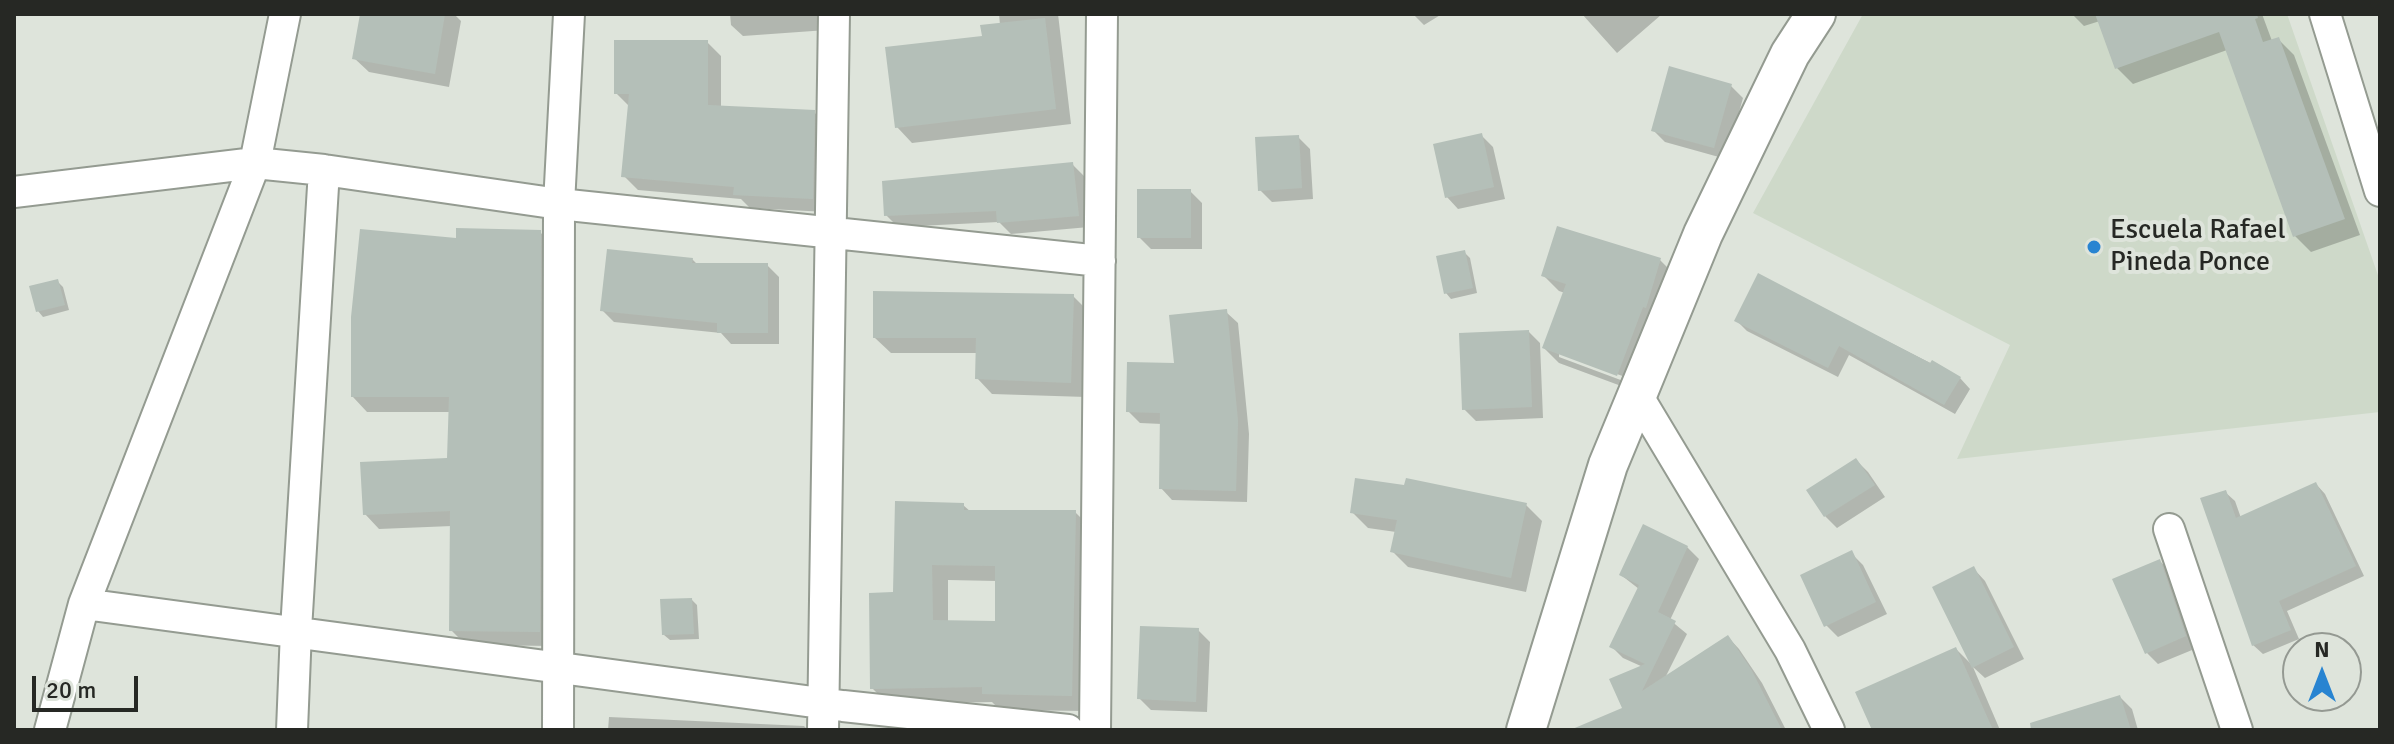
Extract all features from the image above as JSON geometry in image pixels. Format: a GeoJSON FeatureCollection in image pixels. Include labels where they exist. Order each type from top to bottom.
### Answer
{"type":"FeatureCollection","features":[{"type":"Feature","properties":{"kind":"street"},"geometry":{"type":"LineString","coordinates":[[50,730],[84,604],[255,163],[285,14]]}},
{"type":"Feature","properties":{"kind":"street"},"geometry":{"type":"LineString","coordinates":[[558,730],[559,204],[569,14]]}},
{"type":"Feature","properties":{"kind":"street"},"geometry":{"type":"LineString","coordinates":[[824,716],[834,14]]}},
{"type":"Feature","properties":{"kind":"street"},"geometry":{"type":"LineString","coordinates":[[1095,730],[1102,14]]}},
{"type":"Feature","properties":{"kind":"street"},"geometry":{"type":"LineString","coordinates":[[1526,730],[1608,465],[1703,234],[1790,54],[1816,14]]}},
{"type":"Feature","properties":{"kind":"street"},"geometry":{"type":"LineString","coordinates":[[2325,14],[2380,191]]}},
{"type":"Feature","properties":{"kind":"street"},"geometry":{"type":"LineString","coordinates":[[14,192],[255,163],[559,204],[1100,261]]}},
{"type":"Feature","properties":{"kind":"street"},"geometry":{"type":"LineString","coordinates":[[292,730],[324,170]]}},
{"type":"Feature","properties":{"kind":"street"},"geometry":{"type":"LineString","coordinates":[[1637,395],[1790,650],[1829,730]]}},
{"type":"Feature","properties":{"kind":"street"},"geometry":{"type":"LineString","coordinates":[[2169,529],[2237,730]]}},
{"type":"Feature","properties":{"kind":"street"},"geometry":{"type":"LineString","coordinates":[[84,604],[558,666],[824,716],[1068,730]]}},
{"type":"Feature","properties":{"kind":"shaded area","name":"Escuela Rafael Pineda Ponce"},"geometry":{"type":"Polygon","coordinates":[[[1863,14],[2287,14],[2380,281],[2380,412],[1957,459],[2010,345],[1753,213],[1863,14]]]}},
{"type":"Feature","properties":{"kind":"building"},"geometry":{"type":"Polygon","coordinates":[[[360,14],[445,14],[435,74],[352,59],[360,14]]]}},
{"type":"Feature","properties":{"kind":"building"},"geometry":{"type":"Polygon","coordinates":[[[2095,14],[2257,14],[2258,18],[2255,19],[2263,42],[2279,37],[2345,219],[2293,237],[2219,32],[2115,69],[2095,14]]]}},
{"type":"Feature","properties":{"kind":"building"},"geometry":{"type":"Polygon","coordinates":[[[1045,18],[1056,109],[895,128],[885,47],[982,36],[980,25],[1045,18]]]}},
{"type":"Feature","properties":{"kind":"building"},"geometry":{"type":"Polygon","coordinates":[[[614,40],[708,40],[708,105],[815,110],[813,199],[733,195],[734,187],[621,177],[629,94],[614,94],[614,40]]]}},
{"type":"Feature","properties":{"kind":"building"},"geometry":{"type":"Polygon","coordinates":[[[1669,66],[1732,84],[1714,148],[1651,131],[1669,66]]]}},
{"type":"Feature","properties":{"kind":"building"},"geometry":{"type":"Polygon","coordinates":[[[1482,133],[1494,187],[1445,198],[1433,144],[1482,133]]]}},
{"type":"Feature","properties":{"kind":"building"},"geometry":{"type":"Polygon","coordinates":[[[1299,135],[1302,188],[1258,191],[1255,137],[1299,135]]]}},
{"type":"Feature","properties":{"kind":"building"},"geometry":{"type":"Polygon","coordinates":[[[1073,162],[1079,216],[997,223],[996,211],[884,216],[882,181],[1073,162]]]}},
{"type":"Feature","properties":{"kind":"building"},"geometry":{"type":"Polygon","coordinates":[[[1137,189],[1191,189],[1191,238],[1137,238],[1137,189]]]}},
{"type":"Feature","properties":{"kind":"building"},"geometry":{"type":"Polygon","coordinates":[[[1557,226],[1661,258],[1646,308],[1643,307],[1617,376],[1542,348],[1566,284],[1541,276],[1557,226]]]}},
{"type":"Feature","properties":{"kind":"building"},"geometry":{"type":"Polygon","coordinates":[[[456,228],[541,230],[540,632],[449,631],[450,511],[363,515],[360,462],[447,458],[449,397],[351,397],[351,317],[360,229],[456,238],[456,228]]]}},
{"type":"Feature","properties":{"kind":"building"},"geometry":{"type":"Polygon","coordinates":[[[607,249],[693,258],[692,263],[768,263],[768,333],[717,333],[717,323],[600,311],[607,249]]]}},
{"type":"Feature","properties":{"kind":"building"},"geometry":{"type":"Polygon","coordinates":[[[1465,250],[1473,288],[1444,294],[1436,256],[1465,250]]]}},
{"type":"Feature","properties":{"kind":"building"},"geometry":{"type":"Polygon","coordinates":[[[1758,273],[1961,377],[1944,405],[1839,346],[1828,368],[1734,321],[1758,273]]]}},
{"type":"Feature","properties":{"kind":"building"},"geometry":{"type":"Polygon","coordinates":[[[58,279],[65,305],[36,312],[29,286],[58,279]]]}},
{"type":"Feature","properties":{"kind":"building"},"geometry":{"type":"Polygon","coordinates":[[[873,291],[1074,294],[1071,383],[975,379],[976,338],[873,338],[873,291]]]}},
{"type":"Feature","properties":{"kind":"building"},"geometry":{"type":"Polygon","coordinates":[[[1227,309],[1238,421],[1236,491],[1159,489],[1160,413],[1126,412],[1127,362],[1174,363],[1169,315],[1227,309]]]}},
{"type":"Feature","properties":{"kind":"building"},"geometry":{"type":"Polygon","coordinates":[[[1529,330],[1532,407],[1462,410],[1459,333],[1529,330]]]}},
{"type":"Feature","properties":{"kind":"building"},"geometry":{"type":"Polygon","coordinates":[[[1856,458],[1875,485],[1824,517],[1806,490],[1856,458]]]}},
{"type":"Feature","properties":{"kind":"building"},"geometry":{"type":"Polygon","coordinates":[[[1355,478],[1404,485],[1406,478],[1527,503],[1511,578],[1390,552],[1397,520],[1350,513],[1355,478]]]}},
{"type":"Feature","properties":{"kind":"building"},"geometry":{"type":"Polygon","coordinates":[[[2316,482],[2356,566],[2279,601],[2291,630],[2252,646],[2200,498],[2226,490],[2236,518],[2316,482]]]}},
{"type":"Feature","properties":{"kind":"building"},"geometry":{"type":"Polygon","coordinates":[[[895,501],[964,503],[964,510],[1076,510],[1072,696],[982,694],[982,687],[870,689],[869,593],[893,592],[895,501]],[[932,565],[933,620],[995,621],[995,566],[932,565]]]}},
{"type":"Feature","properties":{"kind":"building"},"geometry":{"type":"Polygon","coordinates":[[[1643,524],[1688,546],[1658,612],[1676,621],[1642,691],[1728,635],[1751,669],[1782,730],[1570,730],[1622,708],[1609,679],[1645,664],[1609,647],[1639,585],[1619,575],[1643,524]]]}},
{"type":"Feature","properties":{"kind":"building"},"geometry":{"type":"Polygon","coordinates":[[[1852,550],[1876,602],[1824,627],[1800,575],[1852,550]]]}},
{"type":"Feature","properties":{"kind":"building"},"geometry":{"type":"Polygon","coordinates":[[[2160,559],[2186,636],[2145,654],[2112,579],[2160,559]]]}},
{"type":"Feature","properties":{"kind":"building"},"geometry":{"type":"Polygon","coordinates":[[[1974,566],[2014,647],[1972,668],[1932,587],[1974,566]]]}},
{"type":"Feature","properties":{"kind":"building"},"geometry":{"type":"Polygon","coordinates":[[[692,598],[694,634],[662,635],[660,599],[692,598]]]}},
{"type":"Feature","properties":{"kind":"building"},"geometry":{"type":"Polygon","coordinates":[[[1140,626],[1199,628],[1196,702],[1137,699],[1140,626]]]}},
{"type":"Feature","properties":{"kind":"building"},"geometry":{"type":"Polygon","coordinates":[[[1956,647],[1993,730],[1872,730],[1855,692],[1956,647]]]}},
{"type":"Feature","properties":{"kind":"building"},"geometry":{"type":"Polygon","coordinates":[[[2120,695],[2131,730],[2031,730],[2030,723],[2120,695]]]}},
{"type":"Feature","properties":{"kind":"place","name":"Escuela Rafael Pineda Ponce"},"geometry":{"type":"Point","coordinates":[2094,247]}}]}
